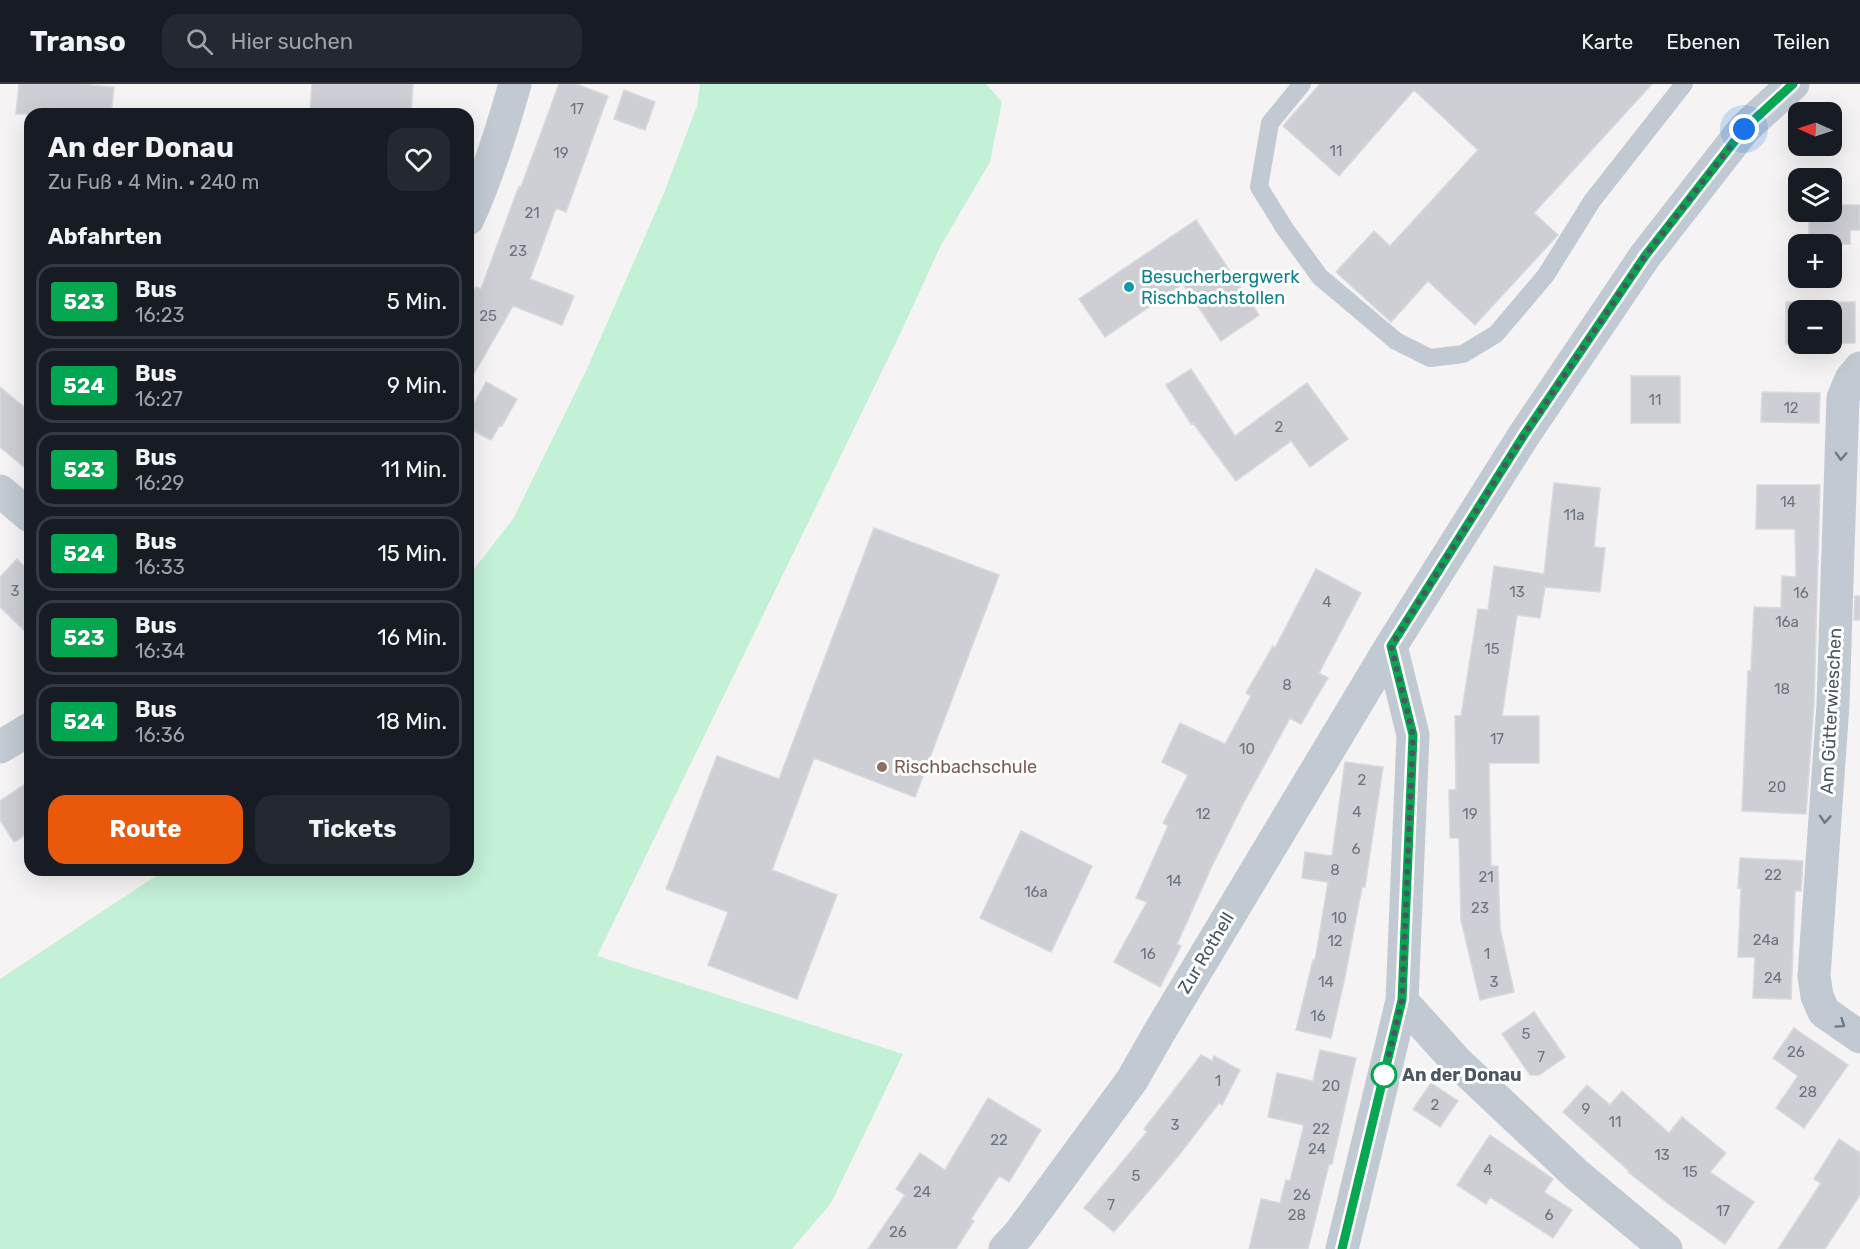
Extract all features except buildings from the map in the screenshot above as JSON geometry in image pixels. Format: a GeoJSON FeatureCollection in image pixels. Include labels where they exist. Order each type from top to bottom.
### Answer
{"type":"FeatureCollection","features":[{"type":"Feature","properties":{"kind":"street"},"geometry":{"type":"LineString","coordinates":[[474,206],[497,145],[515,84]]}},
{"type":"Feature","properties":{"kind":"street","name":"Zur Rothell"},"geometry":{"type":"LineString","coordinates":[[1005,1249],[1019,1234],[1132,1080],[1391,646],[1524,435],[1645,256],[1744,129],[1793,84]]}},
{"type":"Feature","properties":{"kind":"street","name":"Am Gütterwieschen"},"geometry":{"type":"LineString","coordinates":[[1860,368],[1851,379],[1852,398],[1814,976],[1817,996],[1824,1012],[1860,1037]]}},
{"type":"Feature","properties":{"kind":"street"},"geometry":{"type":"LineString","coordinates":[[0,491],[24,511]]}},
{"type":"Feature","properties":{"kind":"street"},"geometry":{"type":"LineString","coordinates":[[1342,1249],[1402,1000],[1413,735],[1391,646]]}},
{"type":"Feature","properties":{"kind":"street"},"geometry":{"type":"LineString","coordinates":[[0,747],[24,733]]}},
{"type":"Feature","properties":{"kind":"street"},"geometry":{"type":"LineString","coordinates":[[1402,1000],[1457,1062],[1560,1159],[1666,1249]]}},
{"type":"Feature","properties":{"kind":"lane"},"geometry":{"type":"LineString","coordinates":[[1302,84],[1270,123],[1259,187],[1285,229],[1320,277],[1396,340],[1430,358],[1463,354],[1496,334],[1546,275],[1592,201],[1684,84]]}},
{"type":"Feature","properties":{"kind":"green space"},"geometry":{"type":"Polygon","coordinates":[[[700,84],[986,84],[1002,102],[990,162],[940,247],[901,332],[597,956],[903,1054],[831,1203],[792,1249],[0,1249],[0,979],[156,876],[474,876],[474,569],[513,519],[587,369],[664,193],[697,106],[700,84]]]}},
{"type":"Feature","properties":{"kind":"bus line","name":"523"},"geometry":{"type":"LineString","coordinates":[[1342,1249],[1402,1000],[1413,735],[1391,646],[1524,435],[1645,256],[1744,129],[1793,84]]}},
{"type":"Feature","properties":{"kind":"place","name":"Besucherbergwerk Rischbachstollen"},"geometry":{"type":"Point","coordinates":[1129,287]}},
{"type":"Feature","properties":{"kind":"place","name":"Rischbachschule"},"geometry":{"type":"Point","coordinates":[882,767]}},
{"type":"Feature","properties":{"kind":"place","name":"An der Donau"},"geometry":{"type":"Point","coordinates":[1384,1075]}},
{"type":"Feature","properties":{"kind":"route"},"geometry":{"type":"LineString","coordinates":[[1384,1075],[1402,1000],[1413,735],[1391,646],[1524,435],[1645,256],[1744,129]]}}]}
